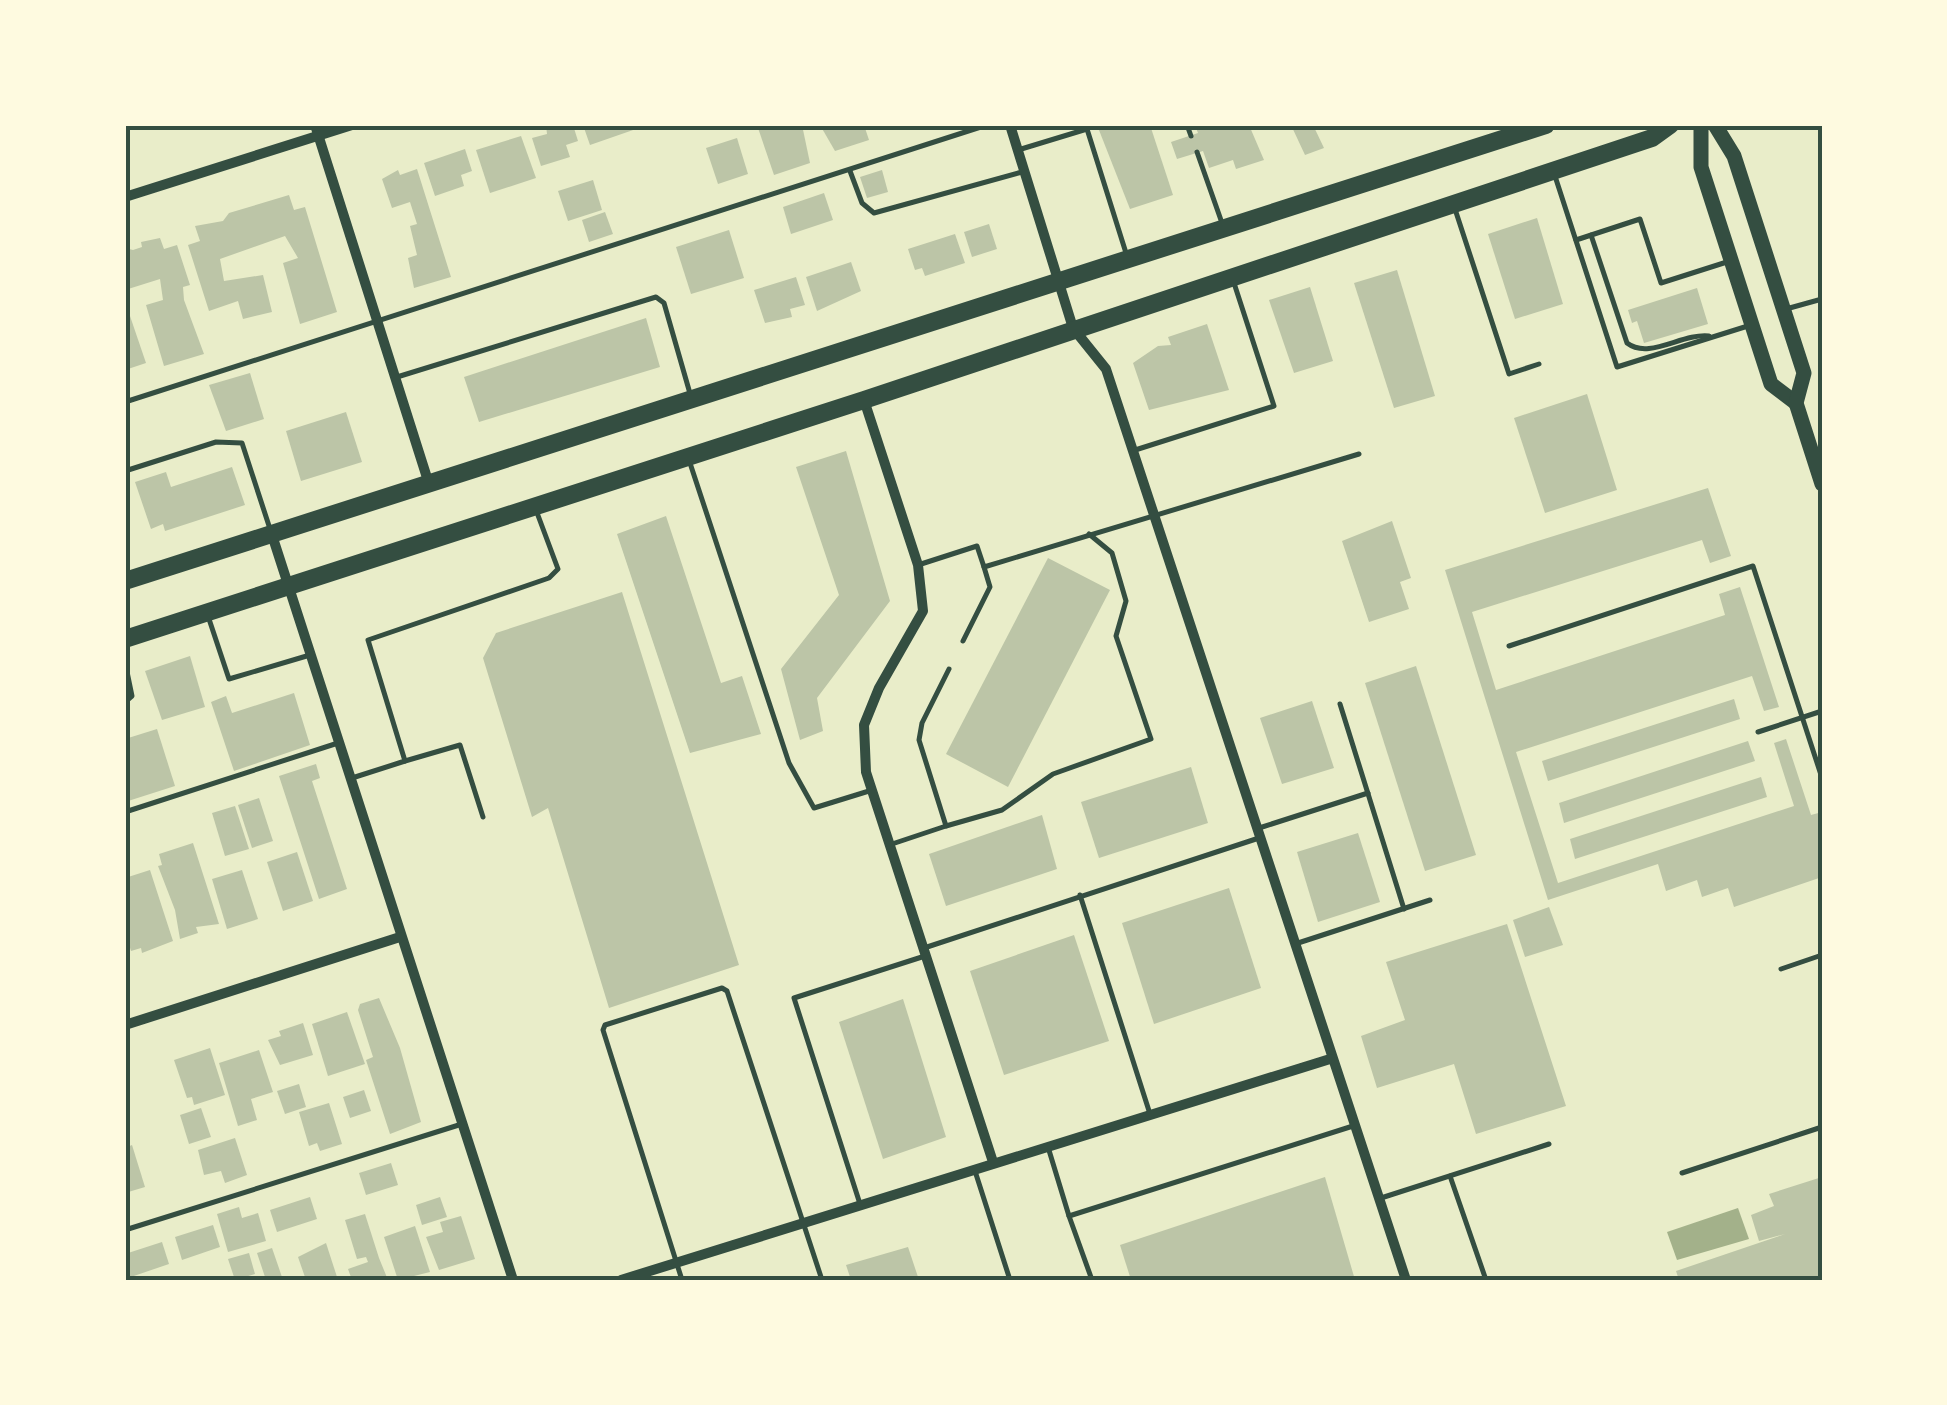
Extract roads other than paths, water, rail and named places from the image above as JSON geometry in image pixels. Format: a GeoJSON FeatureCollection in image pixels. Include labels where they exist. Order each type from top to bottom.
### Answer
{"type":"FeatureCollection","features":[{"type":"Feature","properties":{"kind":"main road"},"geometry":{"type":"LineString","coordinates":[[127,574],[272,535],[1546,125]]}},
{"type":"Feature","properties":{"kind":"main road"},"geometry":{"type":"LineString","coordinates":[[125,639],[864,400],[1652,138],[1670,125]]}},
{"type":"Feature","properties":{"kind":"main road"},"geometry":{"type":"LineString","coordinates":[[1701,125],[1700,167],[1771,384],[1796,403]]}},
{"type":"Feature","properties":{"kind":"main road"},"geometry":{"type":"LineString","coordinates":[[1715,125],[1734,156],[1804,373],[1796,403],[1822,484]]}},
{"type":"Feature","properties":{"kind":"street"},"geometry":{"type":"LineString","coordinates":[[125,197],[316,131],[352,125]]}},
{"type":"Feature","properties":{"kind":"street"},"geometry":{"type":"LineString","coordinates":[[1010,125],[1073,328],[1106,369],[1406,1280]]}},
{"type":"Feature","properties":{"kind":"street"},"geometry":{"type":"LineString","coordinates":[[316,131],[429,484]]}},
{"type":"Feature","properties":{"kind":"street"},"geometry":{"type":"LineString","coordinates":[[864,400],[918,565],[923,610],[878,688],[864,725],[866,772],[993,1162]]}},
{"type":"Feature","properties":{"kind":"street"},"geometry":{"type":"LineString","coordinates":[[272,535],[513,1280]]}},
{"type":"Feature","properties":{"kind":"street"},"geometry":{"type":"LineString","coordinates":[[125,1024],[400,938]]}},
{"type":"Feature","properties":{"kind":"street"},"geometry":{"type":"LineString","coordinates":[[621,1280],[1330,1058]]}},
{"type":"Feature","properties":{"kind":"lane"},"geometry":{"type":"LineString","coordinates":[[125,402],[987,125]]}},
{"type":"Feature","properties":{"kind":"lane"},"geometry":{"type":"LineString","coordinates":[[1188,125],[1191,136]]}},
{"type":"Feature","properties":{"kind":"lane"},"geometry":{"type":"LineString","coordinates":[[1018,150],[1086,129],[1129,262]]}},
{"type":"Feature","properties":{"kind":"lane"},"geometry":{"type":"LineString","coordinates":[[1198,152],[1225,230]]}},
{"type":"Feature","properties":{"kind":"lane"},"geometry":{"type":"LineString","coordinates":[[849,170],[862,204],[874,213],[1025,171]]}},
{"type":"Feature","properties":{"kind":"lane"},"geometry":{"type":"LineString","coordinates":[[1554,170],[1617,367],[1752,325]]}},
{"type":"Feature","properties":{"kind":"lane"},"geometry":{"type":"LineString","coordinates":[[1453,204],[1509,374],[1539,364]]}},
{"type":"Feature","properties":{"kind":"lane"},"geometry":{"type":"LineString","coordinates":[[1576,240],[1640,219],[1661,284],[1731,261]]}},
{"type":"Feature","properties":{"kind":"lane"},"geometry":{"type":"LineString","coordinates":[[1590,235],[1626,343],[1644,350],[1694,334],[1712,336]]}},
{"type":"Feature","properties":{"kind":"lane"},"geometry":{"type":"LineString","coordinates":[[1132,450],[1274,406],[1231,275]]}},
{"type":"Feature","properties":{"kind":"lane"},"geometry":{"type":"LineString","coordinates":[[396,378],[656,296],[664,304],[692,400]]}},
{"type":"Feature","properties":{"kind":"lane"},"geometry":{"type":"LineString","coordinates":[[1784,310],[1822,299]]}},
{"type":"Feature","properties":{"kind":"lane"},"geometry":{"type":"LineString","coordinates":[[125,471],[216,442],[242,443],[272,535]]}},
{"type":"Feature","properties":{"kind":"lane"},"geometry":{"type":"LineString","coordinates":[[984,567],[1359,454]]}},
{"type":"Feature","properties":{"kind":"lane"},"geometry":{"type":"LineString","coordinates":[[688,457],[789,764],[814,808],[872,790]]}},
{"type":"Feature","properties":{"kind":"lane"},"geometry":{"type":"LineString","coordinates":[[405,761],[368,640],[549,578],[558,568],[557,558],[535,507]]}},
{"type":"Feature","properties":{"kind":"lane"},"geometry":{"type":"LineString","coordinates":[[890,844],[1002,810],[1052,774],[1151,739],[1116,636],[1126,601],[1112,552],[1089,534]]}},
{"type":"Feature","properties":{"kind":"lane"},"geometry":{"type":"LineString","coordinates":[[918,565],[977,546],[990,587],[963,641]]}},
{"type":"Feature","properties":{"kind":"lane"},"geometry":{"type":"LineString","coordinates":[[1509,646],[1753,566],[1822,778]]}},
{"type":"Feature","properties":{"kind":"lane"},"geometry":{"type":"LineString","coordinates":[[207,614],[229,679],[310,655]]}},
{"type":"Feature","properties":{"kind":"lane"},"geometry":{"type":"LineString","coordinates":[[125,702],[132,696],[126,665]]}},
{"type":"Feature","properties":{"kind":"lane"},"geometry":{"type":"LineString","coordinates":[[946,826],[919,740],[922,723],[949,669]]}},
{"type":"Feature","properties":{"kind":"lane"},"geometry":{"type":"LineString","coordinates":[[1340,704],[1404,909]]}},
{"type":"Feature","properties":{"kind":"lane"},"geometry":{"type":"LineString","coordinates":[[1758,732],[1822,711]]}},
{"type":"Feature","properties":{"kind":"lane"},"geometry":{"type":"LineString","coordinates":[[125,812],[338,743]]}},
{"type":"Feature","properties":{"kind":"lane"},"geometry":{"type":"LineString","coordinates":[[350,779],[460,744],[483,817]]}},
{"type":"Feature","properties":{"kind":"lane"},"geometry":{"type":"LineString","coordinates":[[860,1204],[794,998],[1368,793]]}},
{"type":"Feature","properties":{"kind":"lane"},"geometry":{"type":"LineString","coordinates":[[1080,896],[1150,1114]]}},
{"type":"Feature","properties":{"kind":"lane"},"geometry":{"type":"LineString","coordinates":[[1294,945],[1430,900]]}},
{"type":"Feature","properties":{"kind":"lane"},"geometry":{"type":"LineString","coordinates":[[1780,969],[1822,955]]}},
{"type":"Feature","properties":{"kind":"lane"},"geometry":{"type":"LineString","coordinates":[[682,1280],[602,1030],[605,1025],[722,988],[728,990],[822,1280]]}},
{"type":"Feature","properties":{"kind":"lane"},"geometry":{"type":"LineString","coordinates":[[125,1230],[462,1124]]}},
{"type":"Feature","properties":{"kind":"lane"},"geometry":{"type":"LineString","coordinates":[[1069,1216],[1353,1126]]}},
{"type":"Feature","properties":{"kind":"lane"},"geometry":{"type":"LineString","coordinates":[[1682,1173],[1822,1127]]}},
{"type":"Feature","properties":{"kind":"lane"},"geometry":{"type":"LineString","coordinates":[[1378,1198],[1550,1144]]}},
{"type":"Feature","properties":{"kind":"lane"},"geometry":{"type":"LineString","coordinates":[[1047,1145],[1092,1280]]}},
{"type":"Feature","properties":{"kind":"lane"},"geometry":{"type":"LineString","coordinates":[[974,1168],[1010,1280]]}},
{"type":"Feature","properties":{"kind":"lane"},"geometry":{"type":"LineString","coordinates":[[1450,1176],[1486,1280]]}}]}
